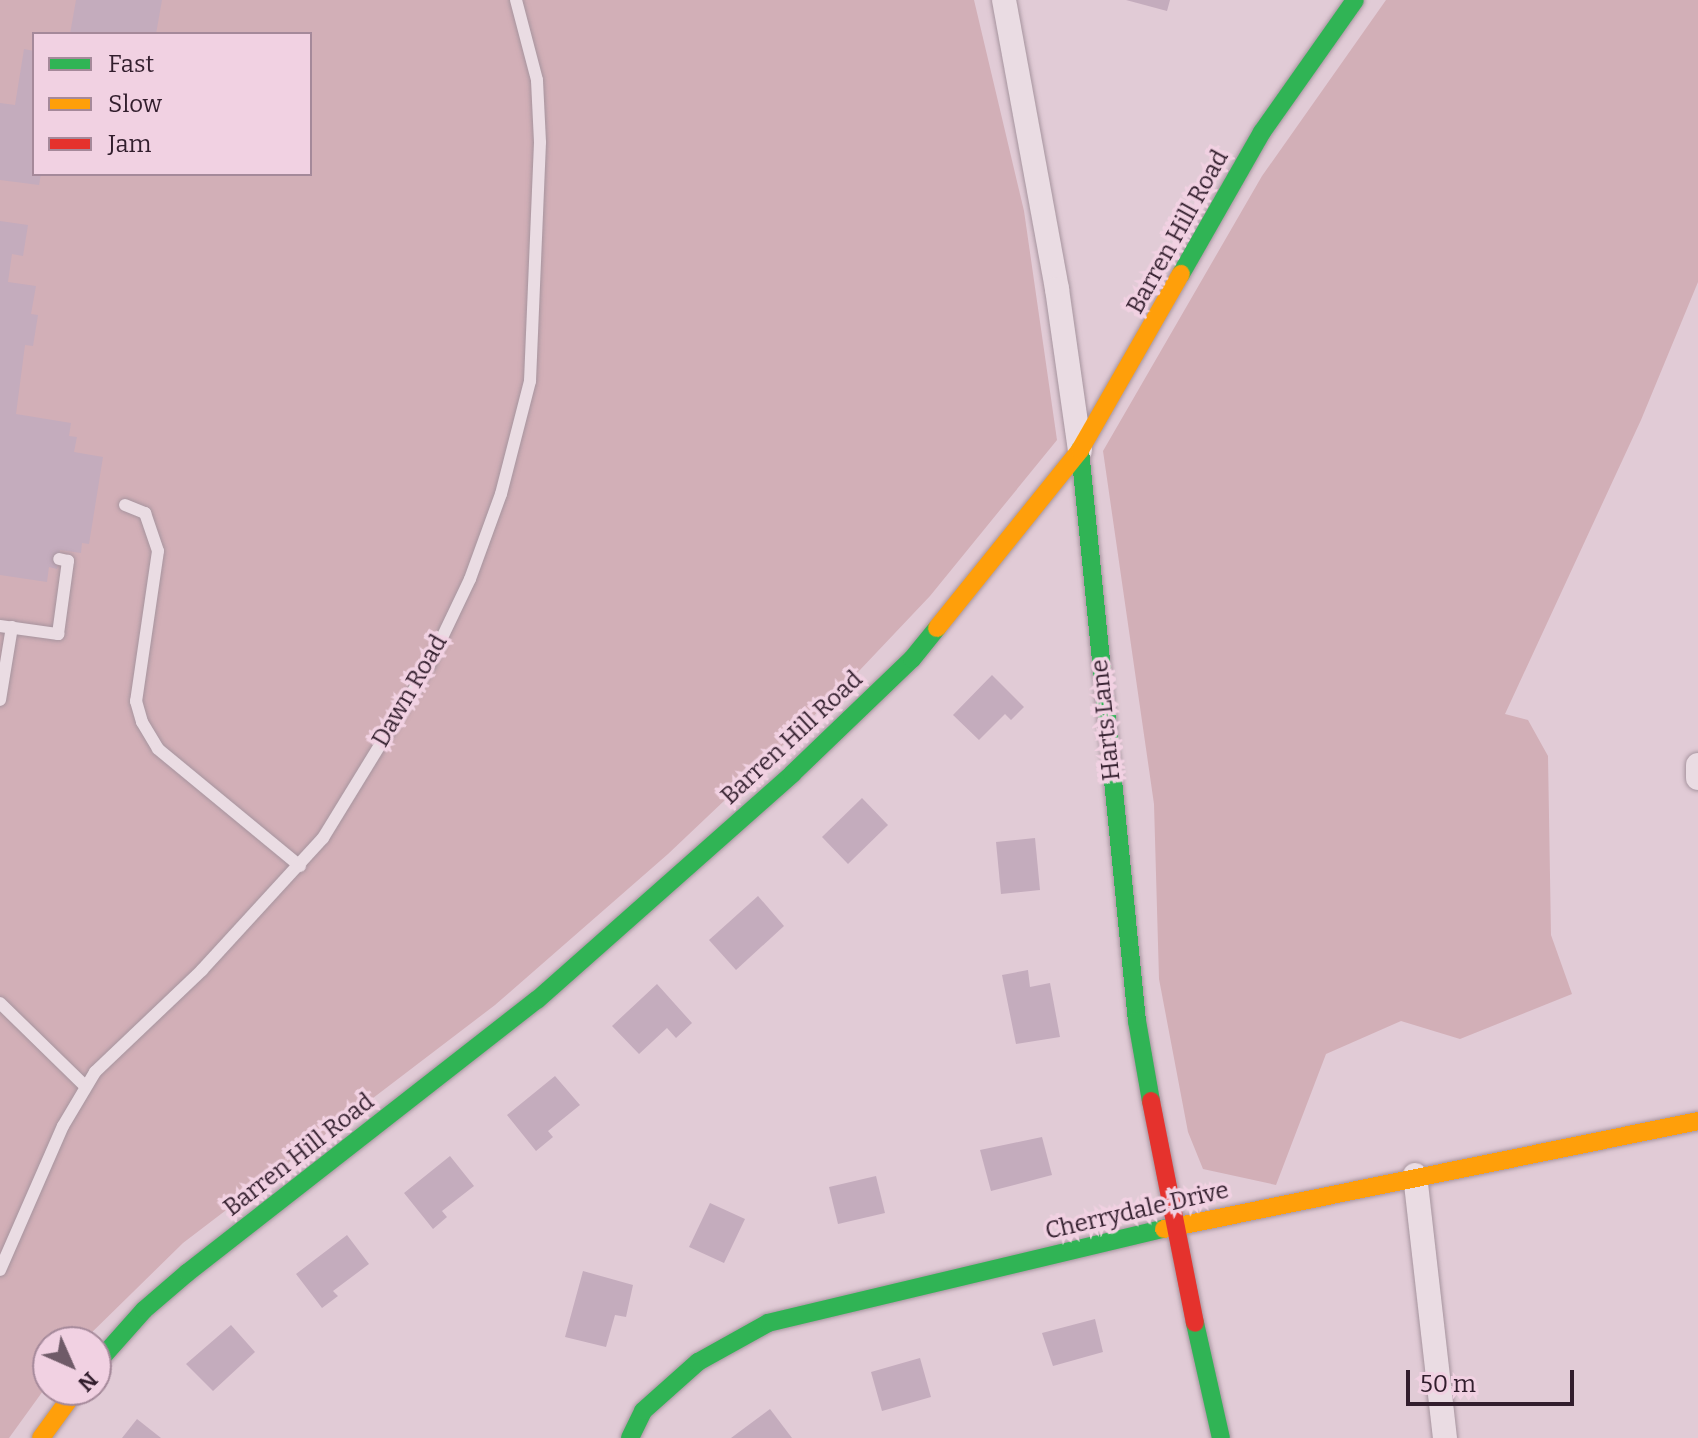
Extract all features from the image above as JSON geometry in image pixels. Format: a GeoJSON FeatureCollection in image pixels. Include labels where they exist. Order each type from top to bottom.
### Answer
{"type":"FeatureCollection","features":[{"type":"Feature","properties":{"kind":"street","name":"Harts Lane"},"geometry":{"type":"LineString","coordinates":[[1004,0],[1057,289],[1080,450],[1137,1021],[1174,1227],[1221,1438]]}},
{"type":"Feature","properties":{"kind":"street","name":"Barren Hill Road"},"geometry":{"type":"LineString","coordinates":[[112,1346],[144,1310],[537,1000],[792,774],[912,659],[1080,450],[1262,132],[1355,0]]}},
{"type":"Feature","properties":{"kind":"street"},"geometry":{"type":"LineString","coordinates":[[1698,765],[1698,778]]}},
{"type":"Feature","properties":{"kind":"street","name":"Cherrydale Drive"},"geometry":{"type":"LineString","coordinates":[[630,1438],[643,1411],[698,1362],[768,1323],[1174,1227],[1415,1175],[1698,1121]]}},
{"type":"Feature","properties":{"kind":"street"},"geometry":{"type":"LineString","coordinates":[[1415,1175],[1445,1438]]}},
{"type":"Feature","properties":{"kind":"street"},"geometry":{"type":"LineString","coordinates":[[41,1438],[64,1406]]}},
{"type":"Feature","properties":{"kind":"lane","name":"Dawn Road"},"geometry":{"type":"LineString","coordinates":[[0,1270],[85,1086],[108,1056],[202,970],[323,838],[429,665],[470,579],[501,494],[530,381],[540,142],[537,80],[516,0]]}},
{"type":"Feature","properties":{"kind":"lane"},"geometry":{"type":"LineString","coordinates":[[125,505],[145,513],[158,551],[136,701],[142,722],[158,749],[300,866]]}},
{"type":"Feature","properties":{"kind":"lane"},"geometry":{"type":"LineString","coordinates":[[0,700],[6,626],[58,634],[68,561],[59,559]]}},
{"type":"Feature","properties":{"kind":"lane"},"geometry":{"type":"LineString","coordinates":[[0,1003],[85,1086]]}},
{"type":"Feature","properties":{"kind":"shaded area"},"geometry":{"type":"Polygon","coordinates":[[[0,0],[974,0],[1024,211],[1057,440],[930,596],[841,690],[668,854],[495,1005],[183,1243],[98,1326],[32,1326],[32,1406],[9,1438],[0,1438],[0,0]]]}},
{"type":"Feature","properties":{"kind":"shaded area"},"geometry":{"type":"Polygon","coordinates":[[[1386,0],[1698,0],[1698,282],[1641,420],[1505,714],[1528,720],[1548,756],[1551,935],[1572,994],[1460,1039],[1401,1021],[1326,1054],[1276,1185],[1203,1169],[1188,1132],[1159,979],[1154,804],[1103,451],[1262,176],[1386,0]]]}},
{"type":"Feature","properties":{"kind":"building"},"geometry":{"type":"Polygon","coordinates":[[[76,0],[162,0],[156,32],[70,32],[76,0]]]}},
{"type":"Feature","properties":{"kind":"building"},"geometry":{"type":"Polygon","coordinates":[[[1126,0],[1170,0],[1167,11],[1126,0]]]}},
{"type":"Feature","properties":{"kind":"building"},"geometry":{"type":"Polygon","coordinates":[[[24,49],[32,51],[32,176],[41,176],[39,185],[0,180],[0,103],[15,105],[24,49]]]}},
{"type":"Feature","properties":{"kind":"building"},"geometry":{"type":"Polygon","coordinates":[[[0,221],[28,225],[23,256],[12,254],[8,282],[36,286],[31,314],[38,315],[33,346],[25,345],[16,414],[71,423],[69,436],[77,437],[74,452],[103,457],[89,544],[82,543],[81,553],[60,550],[57,569],[49,567],[47,582],[0,575],[0,221]]]}},
{"type":"Feature","properties":{"kind":"building"},"geometry":{"type":"Polygon","coordinates":[[[992,675],[1024,707],[1011,720],[1005,714],[979,740],[953,715],[992,675]]]}},
{"type":"Feature","properties":{"kind":"building"},"geometry":{"type":"Polygon","coordinates":[[[862,798],[888,825],[848,864],[822,837],[862,798]]]}},
{"type":"Feature","properties":{"kind":"building"},"geometry":{"type":"Polygon","coordinates":[[[1035,838],[1040,890],[1001,894],[996,842],[1035,838]]]}},
{"type":"Feature","properties":{"kind":"building"},"geometry":{"type":"Polygon","coordinates":[[[758,896],[784,926],[736,970],[709,940],[758,896]]]}},
{"type":"Feature","properties":{"kind":"building"},"geometry":{"type":"Polygon","coordinates":[[[1028,970],[1030,987],[1050,983],[1060,1037],[1016,1044],[1002,975],[1028,970]]]}},
{"type":"Feature","properties":{"kind":"building"},"geometry":{"type":"Polygon","coordinates":[[[657,984],[692,1023],[676,1038],[667,1028],[639,1054],[612,1026],[657,984]]]}},
{"type":"Feature","properties":{"kind":"building"},"geometry":{"type":"Polygon","coordinates":[[[555,1076],[580,1105],[548,1131],[553,1137],[536,1151],[507,1115],[555,1076]]]}},
{"type":"Feature","properties":{"kind":"building"},"geometry":{"type":"Polygon","coordinates":[[[1042,1137],[1052,1175],[991,1191],[980,1150],[1042,1137]]]}},
{"type":"Feature","properties":{"kind":"building"},"geometry":{"type":"Polygon","coordinates":[[[450,1156],[474,1186],[442,1211],[447,1217],[433,1229],[404,1193],[450,1156]]]}},
{"type":"Feature","properties":{"kind":"building"},"geometry":{"type":"Polygon","coordinates":[[[876,1176],[885,1213],[838,1224],[829,1187],[876,1176]]]}},
{"type":"Feature","properties":{"kind":"building"},"geometry":{"type":"Polygon","coordinates":[[[710,1203],[745,1219],[724,1263],[689,1247],[710,1203]]]}},
{"type":"Feature","properties":{"kind":"building"},"geometry":{"type":"Polygon","coordinates":[[[347,1235],[369,1264],[333,1291],[338,1296],[322,1308],[296,1274],[347,1235]]]}},
{"type":"Feature","properties":{"kind":"building"},"geometry":{"type":"Polygon","coordinates":[[[583,1271],[633,1285],[626,1317],[615,1315],[606,1347],[565,1337],[583,1271]]]}},
{"type":"Feature","properties":{"kind":"building"},"geometry":{"type":"Polygon","coordinates":[[[1095,1319],[1103,1352],[1053,1366],[1042,1333],[1095,1319]]]}},
{"type":"Feature","properties":{"kind":"building"},"geometry":{"type":"Polygon","coordinates":[[[231,1325],[255,1352],[213,1391],[186,1364],[231,1325]]]}},
{"type":"Feature","properties":{"kind":"building"},"geometry":{"type":"Polygon","coordinates":[[[920,1358],[931,1397],[882,1411],[871,1372],[920,1358]]]}},
{"type":"Feature","properties":{"kind":"building"},"geometry":{"type":"Polygon","coordinates":[[[770,1409],[792,1438],[731,1438],[770,1409]]]}},
{"type":"Feature","properties":{"kind":"building"},"geometry":{"type":"Polygon","coordinates":[[[137,1419],[161,1438],[122,1438],[137,1419]]]}},
{"type":"Feature","properties":{"kind":"traffic: fast"},"geometry":{"type":"LineString","coordinates":[[1181,274],[1262,132],[1355,0]]}},
{"type":"Feature","properties":{"kind":"traffic: fast"},"geometry":{"type":"LineString","coordinates":[[1080,450],[1137,1021],[1151,1101]]}},
{"type":"Feature","properties":{"kind":"traffic: fast"},"geometry":{"type":"LineString","coordinates":[[112,1346],[144,1310],[187,1273],[537,1000],[792,774],[912,659],[937,628]]}},
{"type":"Feature","properties":{"kind":"traffic: fast"},"geometry":{"type":"LineString","coordinates":[[630,1438],[643,1411],[698,1362],[768,1323],[1164,1229]]}},
{"type":"Feature","properties":{"kind":"traffic: fast"},"geometry":{"type":"LineString","coordinates":[[1195,1323],[1221,1438]]}},
{"type":"Feature","properties":{"kind":"traffic: slow"},"geometry":{"type":"LineString","coordinates":[[937,628],[1080,450],[1181,274]]}},
{"type":"Feature","properties":{"kind":"traffic: slow"},"geometry":{"type":"LineString","coordinates":[[1164,1229],[1698,1121]]}},
{"type":"Feature","properties":{"kind":"traffic: slow"},"geometry":{"type":"LineString","coordinates":[[41,1438],[64,1406]]}},
{"type":"Feature","properties":{"kind":"traffic: jam"},"geometry":{"type":"LineString","coordinates":[[1151,1101],[1195,1323]]}}]}
